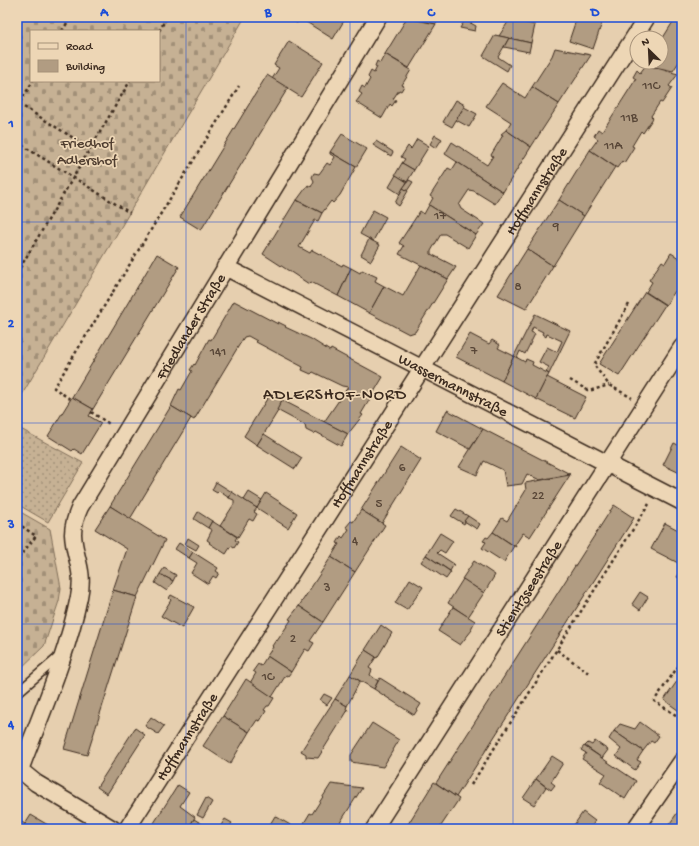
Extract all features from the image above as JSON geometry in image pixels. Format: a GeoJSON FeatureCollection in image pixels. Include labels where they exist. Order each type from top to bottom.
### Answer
{"type":"FeatureCollection","features":[{"type":"Feature","properties":{"kind":"street","name":"Friedlander Straße"},"geometry":{"type":"LineString","coordinates":[[19,769],[63,652],[82,584],[81,568],[73,534],[75,520],[80,507],[378,17]]}},
{"type":"Feature","properties":{"kind":"street","name":"Hoffmannstraße"},"geometry":{"type":"LineString","coordinates":[[127,829],[647,17]]}},
{"type":"Feature","properties":{"kind":"street","name":"Wassermannstraße"},"geometry":{"type":"LineString","coordinates":[[225,267],[682,502]]}},
{"type":"Feature","properties":{"kind":"street","name":"Stienitzseestraße"},"geometry":{"type":"LineString","coordinates":[[374,829],[682,347]]}},
{"type":"Feature","properties":{"kind":"street"},"geometry":{"type":"LineString","coordinates":[[635,829],[682,761]]}},
{"type":"Feature","properties":{"kind":"street"},"geometry":{"type":"LineString","coordinates":[[19,769],[36,783],[113,829]]}},
{"type":"Feature","properties":{"kind":"lane"},"geometry":{"type":"LineString","coordinates":[[17,693],[63,652]]}},
{"type":"Feature","properties":{"kind":"path"},"geometry":{"type":"LineString","coordinates":[[63,30],[71,17]]}},
{"type":"Feature","properties":{"kind":"path"},"geometry":{"type":"LineString","coordinates":[[160,30],[167,17]]}},
{"type":"Feature","properties":{"kind":"path"},"geometry":{"type":"LineString","coordinates":[[17,108],[32,82]]}},
{"type":"Feature","properties":{"kind":"path"},"geometry":{"type":"LineString","coordinates":[[17,274],[129,82]]}},
{"type":"Feature","properties":{"kind":"path"},"geometry":{"type":"LineString","coordinates":[[70,399],[54,388],[239,86]]}},
{"type":"Feature","properties":{"kind":"path"},"geometry":{"type":"LineString","coordinates":[[19,104],[91,149]]}},
{"type":"Feature","properties":{"kind":"path"},"geometry":{"type":"LineString","coordinates":[[17,142],[72,178],[130,213]]}},
{"type":"Feature","properties":{"kind":"path"},"geometry":{"type":"LineString","coordinates":[[17,260],[23,263]]}},
{"type":"Feature","properties":{"kind":"path"},"geometry":{"type":"LineString","coordinates":[[629,304],[594,365],[609,385],[633,398]]}},
{"type":"Feature","properties":{"kind":"path"},"geometry":{"type":"LineString","coordinates":[[570,380],[589,391],[609,385]]}},
{"type":"Feature","properties":{"kind":"path"},"geometry":{"type":"LineString","coordinates":[[91,412],[113,426]]}},
{"type":"Feature","properties":{"kind":"path"},"geometry":{"type":"LineString","coordinates":[[471,785],[649,504]]}},
{"type":"Feature","properties":{"kind":"path"},"geometry":{"type":"LineString","coordinates":[[17,523],[36,536],[17,560]]}},
{"type":"Feature","properties":{"kind":"path"},"geometry":{"type":"LineString","coordinates":[[557,650],[590,674]]}},
{"type":"Feature","properties":{"kind":"path"},"geometry":{"type":"LineString","coordinates":[[682,661],[654,701],[682,719]]}},
{"type":"Feature","properties":{"kind":"green space","name":"Friedhof Adlershof"},"geometry":{"type":"Polygon","coordinates":[[[17,17],[245,17],[17,403],[17,17]]]}},
{"type":"Feature","properties":{"kind":"green space"},"geometry":{"type":"Polygon","coordinates":[[[17,427],[83,463],[48,522],[17,504],[17,427]]]}},
{"type":"Feature","properties":{"kind":"green space"},"geometry":{"type":"Polygon","coordinates":[[[17,510],[50,529],[61,588],[59,601],[44,646],[17,672],[17,510]]]}},
{"type":"Feature","properties":{"kind":"building"},"geometry":{"type":"Polygon","coordinates":[[[287,17],[341,17],[345,19],[333,39],[300,18],[297,23],[287,17]]]}},
{"type":"Feature","properties":{"kind":"building"},"geometry":{"type":"Polygon","coordinates":[[[407,17],[440,17],[436,24],[407,17]]]}},
{"type":"Feature","properties":{"kind":"building"},"geometry":{"type":"Polygon","coordinates":[[[577,17],[604,17],[593,49],[569,41],[577,17]]]}},
{"type":"Feature","properties":{"kind":"building"},"geometry":{"type":"Polygon","coordinates":[[[676,17],[682,17],[682,57],[673,71],[668,70],[668,30],[676,17]]]}},
{"type":"Feature","properties":{"kind":"building"},"geometry":{"type":"Polygon","coordinates":[[[407,18],[436,24],[409,68],[385,54],[407,18]]]}},
{"type":"Feature","properties":{"kind":"building"},"geometry":{"type":"Polygon","coordinates":[[[510,19],[535,25],[531,43],[499,36],[510,19]]]}},
{"type":"Feature","properties":{"kind":"building"},"geometry":{"type":"Polygon","coordinates":[[[465,20],[476,26],[475,31],[460,28],[465,20]]]}},
{"type":"Feature","properties":{"kind":"building"},"geometry":{"type":"Polygon","coordinates":[[[495,35],[509,38],[498,57],[510,65],[507,71],[483,56],[495,35]]]}},
{"type":"Feature","properties":{"kind":"building"},"geometry":{"type":"Polygon","coordinates":[[[509,38],[531,43],[529,52],[504,47],[509,38]]]}},
{"type":"Feature","properties":{"kind":"building"},"geometry":{"type":"Polygon","coordinates":[[[289,41],[323,62],[301,97],[272,79],[279,68],[274,65],[289,41]]]}},
{"type":"Feature","properties":{"kind":"building"},"geometry":{"type":"Polygon","coordinates":[[[555,48],[591,55],[559,104],[532,87],[552,56],[555,48]]]}},
{"type":"Feature","properties":{"kind":"building"},"geometry":{"type":"Polygon","coordinates":[[[385,54],[411,70],[402,85],[404,86],[401,91],[399,90],[393,99],[396,100],[392,106],[390,104],[382,118],[356,102],[362,94],[359,92],[362,86],[365,88],[370,79],[368,77],[371,71],[374,73],[377,67],[375,66],[377,61],[380,63],[385,54]]]}},
{"type":"Feature","properties":{"kind":"building"},"geometry":{"type":"Polygon","coordinates":[[[637,70],[640,73],[642,70],[664,70],[678,74],[669,86],[672,88],[662,103],[660,102],[651,116],[653,118],[643,133],[641,131],[632,146],[634,147],[624,163],[622,161],[617,168],[590,150],[598,139],[594,136],[598,129],[602,132],[636,79],[633,77],[637,70]]]}},
{"type":"Feature","properties":{"kind":"building"},"geometry":{"type":"Polygon","coordinates":[[[267,75],[288,88],[201,230],[180,217],[267,75]]]}},
{"type":"Feature","properties":{"kind":"building"},"geometry":{"type":"Polygon","coordinates":[[[502,83],[525,98],[532,87],[559,104],[531,147],[506,130],[511,122],[486,106],[502,83]]]}},
{"type":"Feature","properties":{"kind":"building"},"geometry":{"type":"Polygon","coordinates":[[[456,100],[465,105],[452,127],[443,122],[456,100]]]}},
{"type":"Feature","properties":{"kind":"building"},"geometry":{"type":"Polygon","coordinates":[[[464,107],[477,114],[469,127],[456,120],[464,107]]]}},
{"type":"Feature","properties":{"kind":"building"},"geometry":{"type":"Polygon","coordinates":[[[506,130],[531,147],[503,192],[445,154],[452,142],[487,165],[503,135],[501,134],[506,130]]]}},
{"type":"Feature","properties":{"kind":"building"},"geometry":{"type":"Polygon","coordinates":[[[342,134],[367,149],[356,167],[330,152],[342,134]]]}},
{"type":"Feature","properties":{"kind":"building"},"geometry":{"type":"Polygon","coordinates":[[[435,135],[442,139],[436,148],[430,144],[435,135]]]}},
{"type":"Feature","properties":{"kind":"building"},"geometry":{"type":"Polygon","coordinates":[[[417,139],[429,146],[414,170],[402,163],[405,159],[401,157],[408,146],[411,149],[417,139]]]}},
{"type":"Feature","properties":{"kind":"building"},"geometry":{"type":"Polygon","coordinates":[[[376,141],[393,152],[391,156],[373,145],[376,141]]]}},
{"type":"Feature","properties":{"kind":"building"},"geometry":{"type":"Polygon","coordinates":[[[590,150],[615,167],[584,216],[559,200],[590,150]]]}},
{"type":"Feature","properties":{"kind":"building"},"geometry":{"type":"Polygon","coordinates":[[[330,152],[356,167],[340,195],[333,203],[331,201],[322,213],[297,200],[308,185],[311,187],[314,181],[312,177],[314,173],[319,174],[327,163],[330,165],[335,157],[330,154],[330,152]]]}},
{"type":"Feature","properties":{"kind":"building"},"geometry":{"type":"Polygon","coordinates":[[[457,162],[503,192],[495,204],[474,191],[469,190],[459,205],[461,209],[484,224],[476,235],[429,205],[433,198],[430,196],[448,168],[452,170],[457,162]]]}},
{"type":"Feature","properties":{"kind":"building"},"geometry":{"type":"Polygon","coordinates":[[[402,163],[414,170],[407,182],[395,175],[402,163]]]}},
{"type":"Feature","properties":{"kind":"building"},"geometry":{"type":"Polygon","coordinates":[[[396,175],[407,182],[400,194],[389,187],[396,175]]]}},
{"type":"Feature","properties":{"kind":"building"},"geometry":{"type":"Polygon","coordinates":[[[409,180],[413,182],[407,191],[403,188],[409,180]]]}},
{"type":"Feature","properties":{"kind":"building"},"geometry":{"type":"Polygon","coordinates":[[[403,188],[408,191],[399,206],[395,203],[403,188]]]}},
{"type":"Feature","properties":{"kind":"building"},"geometry":{"type":"Polygon","coordinates":[[[296,200],[322,213],[318,221],[315,220],[299,247],[310,253],[312,250],[342,266],[343,264],[351,268],[338,296],[311,282],[309,284],[263,254],[296,200]]]}},
{"type":"Feature","properties":{"kind":"building"},"geometry":{"type":"Polygon","coordinates":[[[559,200],[584,216],[553,266],[527,249],[559,200]]]}},
{"type":"Feature","properties":{"kind":"building"},"geometry":{"type":"Polygon","coordinates":[[[429,205],[476,235],[468,248],[445,234],[441,234],[431,251],[431,254],[456,267],[448,279],[399,254],[404,246],[399,243],[420,211],[424,214],[429,205]]]}},
{"type":"Feature","properties":{"kind":"building"},"geometry":{"type":"Polygon","coordinates":[[[373,210],[386,217],[373,241],[360,234],[373,210]]]}},
{"type":"Feature","properties":{"kind":"building"},"geometry":{"type":"Polygon","coordinates":[[[369,239],[380,245],[371,261],[361,255],[369,239]]]}},
{"type":"Feature","properties":{"kind":"building"},"geometry":{"type":"Polygon","coordinates":[[[527,249],[553,266],[526,309],[498,295],[527,249]]]}},
{"type":"Feature","properties":{"kind":"building"},"geometry":{"type":"Polygon","coordinates":[[[671,253],[682,260],[682,291],[680,294],[675,291],[666,305],[646,292],[652,282],[649,280],[662,261],[665,263],[671,253]]]}},
{"type":"Feature","properties":{"kind":"building"},"geometry":{"type":"Polygon","coordinates":[[[157,254],[179,267],[93,409],[72,397],[157,254]]]}},
{"type":"Feature","properties":{"kind":"building"},"geometry":{"type":"Polygon","coordinates":[[[421,265],[448,279],[415,332],[409,334],[369,313],[384,286],[403,296],[421,265]]]}},
{"type":"Feature","properties":{"kind":"building"},"geometry":{"type":"Polygon","coordinates":[[[351,268],[360,273],[362,270],[377,277],[375,281],[384,286],[369,313],[338,296],[351,268]]]}},
{"type":"Feature","properties":{"kind":"building"},"geometry":{"type":"Polygon","coordinates":[[[645,292],[665,305],[619,376],[599,364],[645,292]]]}},
{"type":"Feature","properties":{"kind":"building"},"geometry":{"type":"Polygon","coordinates":[[[234,301],[278,324],[278,322],[286,326],[285,327],[311,339],[330,351],[331,349],[383,377],[361,414],[363,415],[348,434],[324,422],[348,387],[342,386],[313,372],[311,374],[302,370],[303,367],[256,342],[257,341],[248,336],[244,337],[194,420],[171,406],[179,389],[181,390],[192,371],[190,370],[194,364],[195,365],[209,339],[211,340],[234,301]]]}},
{"type":"Feature","properties":{"kind":"building"},"geometry":{"type":"Polygon","coordinates":[[[535,314],[570,331],[549,374],[546,372],[549,367],[539,362],[547,347],[557,352],[562,341],[547,334],[546,337],[542,334],[543,332],[533,327],[531,332],[535,334],[525,354],[520,351],[517,358],[514,356],[535,314]]]}},
{"type":"Feature","properties":{"kind":"building"},"geometry":{"type":"Polygon","coordinates":[[[470,334],[489,344],[492,340],[500,345],[498,348],[514,356],[502,381],[456,357],[470,334]]]}},
{"type":"Feature","properties":{"kind":"building"},"geometry":{"type":"Polygon","coordinates":[[[514,356],[525,362],[526,359],[533,362],[532,365],[549,374],[536,399],[502,381],[514,356]]]}},
{"type":"Feature","properties":{"kind":"building"},"geometry":{"type":"Polygon","coordinates":[[[547,377],[586,397],[575,418],[536,399],[547,377]]]}},
{"type":"Feature","properties":{"kind":"building"},"geometry":{"type":"Polygon","coordinates":[[[270,394],[282,400],[278,411],[257,445],[244,436],[270,394]]]}},
{"type":"Feature","properties":{"kind":"building"},"geometry":{"type":"Polygon","coordinates":[[[72,397],[93,409],[89,416],[101,423],[82,454],[74,449],[72,451],[48,436],[72,397]]]}},
{"type":"Feature","properties":{"kind":"building"},"geometry":{"type":"Polygon","coordinates":[[[282,400],[348,434],[341,446],[316,432],[314,434],[306,430],[305,425],[277,410],[282,400]]]}},
{"type":"Feature","properties":{"kind":"building"},"geometry":{"type":"Polygon","coordinates":[[[171,406],[191,418],[130,519],[110,506],[171,406]]]}},
{"type":"Feature","properties":{"kind":"building"},"geometry":{"type":"Polygon","coordinates":[[[447,410],[483,429],[470,449],[436,431],[447,410]]]}},
{"type":"Feature","properties":{"kind":"building"},"geometry":{"type":"Polygon","coordinates":[[[483,429],[570,474],[540,480],[527,474],[522,484],[506,486],[503,470],[484,461],[477,475],[459,467],[483,429]]]}},
{"type":"Feature","properties":{"kind":"building"},"geometry":{"type":"Polygon","coordinates":[[[264,434],[302,458],[295,469],[257,445],[264,434]]]}},
{"type":"Feature","properties":{"kind":"building"},"geometry":{"type":"Polygon","coordinates":[[[674,443],[682,447],[682,474],[663,465],[674,443]]]}},
{"type":"Feature","properties":{"kind":"building"},"geometry":{"type":"Polygon","coordinates":[[[401,447],[421,460],[382,523],[361,510],[401,447]]]}},
{"type":"Feature","properties":{"kind":"building"},"geometry":{"type":"Polygon","coordinates":[[[570,475],[530,537],[523,533],[515,545],[516,547],[493,532],[502,518],[507,521],[526,490],[525,483],[570,475]]]}},
{"type":"Feature","properties":{"kind":"building"},"geometry":{"type":"Polygon","coordinates":[[[216,482],[232,492],[229,498],[219,491],[217,493],[212,490],[216,482]]]}},
{"type":"Feature","properties":{"kind":"building"},"geometry":{"type":"Polygon","coordinates":[[[232,492],[257,508],[254,512],[257,514],[253,521],[249,519],[238,537],[220,526],[234,504],[234,500],[229,498],[232,492]]]}},
{"type":"Feature","properties":{"kind":"building"},"geometry":{"type":"Polygon","coordinates":[[[249,492],[262,500],[257,508],[244,500],[249,492]]]}},
{"type":"Feature","properties":{"kind":"building"},"geometry":{"type":"Polygon","coordinates":[[[266,493],[297,513],[288,528],[257,508],[266,493]]]}},
{"type":"Feature","properties":{"kind":"building"},"geometry":{"type":"Polygon","coordinates":[[[614,505],[634,518],[456,797],[436,783],[614,505]]]}},
{"type":"Feature","properties":{"kind":"building"},"geometry":{"type":"Polygon","coordinates":[[[110,506],[165,540],[137,597],[113,590],[127,549],[95,529],[110,506]]]}},
{"type":"Feature","properties":{"kind":"building"},"geometry":{"type":"Polygon","coordinates":[[[456,509],[468,516],[464,524],[451,516],[456,509]]]}},
{"type":"Feature","properties":{"kind":"building"},"geometry":{"type":"Polygon","coordinates":[[[361,510],[385,525],[355,572],[331,557],[339,544],[337,543],[341,536],[343,538],[349,529],[346,527],[351,521],[353,522],[361,510]]]}},
{"type":"Feature","properties":{"kind":"building"},"geometry":{"type":"Polygon","coordinates":[[[198,512],[212,521],[208,528],[194,519],[198,512]]]}},
{"type":"Feature","properties":{"kind":"building"},"geometry":{"type":"Polygon","coordinates":[[[468,516],[480,524],[477,529],[464,521],[468,516]]]}},
{"type":"Feature","properties":{"kind":"building"},"geometry":{"type":"Polygon","coordinates":[[[212,521],[237,537],[235,540],[238,542],[234,548],[231,546],[226,554],[209,543],[210,542],[207,540],[212,530],[208,528],[212,521]]]}},
{"type":"Feature","properties":{"kind":"building"},"geometry":{"type":"Polygon","coordinates":[[[665,523],[682,532],[682,565],[651,549],[665,523]]]}},
{"type":"Feature","properties":{"kind":"building"},"geometry":{"type":"Polygon","coordinates":[[[493,532],[514,546],[504,562],[482,548],[486,542],[483,541],[493,532]]]}},
{"type":"Feature","properties":{"kind":"building"},"geometry":{"type":"Polygon","coordinates":[[[440,533],[453,541],[445,553],[440,550],[437,553],[454,564],[450,571],[426,555],[440,533]]]}},
{"type":"Feature","properties":{"kind":"building"},"geometry":{"type":"Polygon","coordinates":[[[188,538],[199,545],[196,550],[185,544],[188,538]]]}},
{"type":"Feature","properties":{"kind":"building"},"geometry":{"type":"Polygon","coordinates":[[[179,543],[193,552],[189,558],[175,549],[179,543]]]}},
{"type":"Feature","properties":{"kind":"building"},"geometry":{"type":"Polygon","coordinates":[[[193,552],[218,568],[216,571],[219,573],[216,578],[213,576],[208,584],[191,573],[197,563],[189,558],[193,552]]]}},
{"type":"Feature","properties":{"kind":"building"},"geometry":{"type":"Polygon","coordinates":[[[426,555],[451,572],[446,579],[421,562],[426,555]]]}},
{"type":"Feature","properties":{"kind":"building"},"geometry":{"type":"Polygon","coordinates":[[[331,557],[355,572],[323,622],[299,606],[331,557]]]}},
{"type":"Feature","properties":{"kind":"building"},"geometry":{"type":"Polygon","coordinates":[[[474,561],[495,575],[484,593],[462,579],[474,561]]]}},
{"type":"Feature","properties":{"kind":"building"},"geometry":{"type":"Polygon","coordinates":[[[164,568],[176,575],[173,581],[160,574],[164,568]]]}},
{"type":"Feature","properties":{"kind":"building"},"geometry":{"type":"Polygon","coordinates":[[[682,569],[682,580],[677,577],[682,569]]]}},
{"type":"Feature","properties":{"kind":"building"},"geometry":{"type":"Polygon","coordinates":[[[160,574],[173,581],[167,591],[155,583],[160,574]]]}},
{"type":"Feature","properties":{"kind":"building"},"geometry":{"type":"Polygon","coordinates":[[[410,579],[423,587],[407,610],[395,603],[410,579]]]}},
{"type":"Feature","properties":{"kind":"building"},"geometry":{"type":"Polygon","coordinates":[[[463,579],[484,593],[468,617],[448,603],[463,579]]]}},
{"type":"Feature","properties":{"kind":"building"},"geometry":{"type":"Polygon","coordinates":[[[113,590],[137,597],[87,755],[64,749],[113,590]]]}},
{"type":"Feature","properties":{"kind":"building"},"geometry":{"type":"Polygon","coordinates":[[[640,592],[648,597],[640,610],[632,604],[640,592]]]}},
{"type":"Feature","properties":{"kind":"building"},"geometry":{"type":"Polygon","coordinates":[[[171,595],[194,607],[182,628],[161,616],[171,600],[169,598],[171,595]]]}},
{"type":"Feature","properties":{"kind":"building"},"geometry":{"type":"Polygon","coordinates":[[[299,606],[323,622],[310,641],[314,643],[309,651],[305,649],[291,672],[267,656],[276,640],[277,641],[291,620],[289,619],[299,606]]]}},
{"type":"Feature","properties":{"kind":"building"},"geometry":{"type":"Polygon","coordinates":[[[453,607],[475,621],[471,629],[472,630],[460,645],[438,631],[453,607]]]}},
{"type":"Feature","properties":{"kind":"building"},"geometry":{"type":"Polygon","coordinates":[[[381,625],[392,633],[377,658],[365,650],[381,625]]]}},
{"type":"Feature","properties":{"kind":"building"},"geometry":{"type":"Polygon","coordinates":[[[365,650],[376,657],[369,668],[372,670],[370,675],[378,681],[374,689],[350,675],[365,650]]]}},
{"type":"Feature","properties":{"kind":"building"},"geometry":{"type":"Polygon","coordinates":[[[267,656],[291,672],[288,676],[286,675],[272,697],[250,683],[256,673],[253,671],[258,664],[261,666],[267,656]]]}},
{"type":"Feature","properties":{"kind":"building"},"geometry":{"type":"Polygon","coordinates":[[[682,674],[682,713],[664,700],[682,674]]]}},
{"type":"Feature","properties":{"kind":"building"},"geometry":{"type":"Polygon","coordinates":[[[350,675],[360,681],[347,706],[335,699],[350,675]]]}},
{"type":"Feature","properties":{"kind":"building"},"geometry":{"type":"Polygon","coordinates":[[[380,678],[421,704],[414,715],[374,689],[380,678]]]}},
{"type":"Feature","properties":{"kind":"building"},"geometry":{"type":"Polygon","coordinates":[[[246,679],[274,698],[269,706],[267,706],[264,710],[266,711],[260,721],[257,720],[249,732],[223,716],[246,679]]]}},
{"type":"Feature","properties":{"kind":"building"},"geometry":{"type":"Polygon","coordinates":[[[324,694],[332,698],[327,705],[320,700],[324,694]]]}},
{"type":"Feature","properties":{"kind":"building"},"geometry":{"type":"Polygon","coordinates":[[[335,699],[347,706],[346,709],[348,710],[318,758],[306,757],[306,754],[301,751],[335,699]]]}},
{"type":"Feature","properties":{"kind":"building"},"geometry":{"type":"Polygon","coordinates":[[[223,716],[249,732],[230,764],[203,746],[223,716]]]}},
{"type":"Feature","properties":{"kind":"building"},"geometry":{"type":"Polygon","coordinates":[[[151,717],[164,726],[158,734],[145,726],[151,717]]]}},
{"type":"Feature","properties":{"kind":"building"},"geometry":{"type":"Polygon","coordinates":[[[640,722],[659,736],[654,743],[651,741],[643,751],[614,731],[620,724],[635,729],[640,722]]]}},
{"type":"Feature","properties":{"kind":"building"},"geometry":{"type":"Polygon","coordinates":[[[372,723],[399,740],[383,767],[351,762],[351,755],[372,723]]]}},
{"type":"Feature","properties":{"kind":"building"},"geometry":{"type":"Polygon","coordinates":[[[135,728],[145,735],[107,794],[97,787],[135,728]]]}},
{"type":"Feature","properties":{"kind":"building"},"geometry":{"type":"Polygon","coordinates":[[[614,731],[643,751],[637,760],[641,762],[635,770],[616,756],[621,749],[609,739],[614,731]]]}},
{"type":"Feature","properties":{"kind":"building"},"geometry":{"type":"Polygon","coordinates":[[[595,741],[608,750],[602,758],[585,746],[588,743],[592,745],[595,741]]]}},
{"type":"Feature","properties":{"kind":"building"},"geometry":{"type":"Polygon","coordinates":[[[584,746],[636,781],[625,799],[600,782],[606,774],[582,759],[586,753],[581,750],[584,746]]]}},
{"type":"Feature","properties":{"kind":"building"},"geometry":{"type":"Polygon","coordinates":[[[552,756],[563,763],[551,782],[555,785],[551,790],[536,779],[552,756]]]}},
{"type":"Feature","properties":{"kind":"building"},"geometry":{"type":"Polygon","coordinates":[[[536,779],[546,787],[534,805],[523,798],[536,779]]]}},
{"type":"Feature","properties":{"kind":"building"},"geometry":{"type":"Polygon","coordinates":[[[434,782],[459,799],[439,829],[405,829],[434,782]]]}},
{"type":"Feature","properties":{"kind":"building"},"geometry":{"type":"Polygon","coordinates":[[[331,784],[362,788],[336,829],[303,829],[306,824],[304,823],[310,813],[312,814],[331,784]]]}},
{"type":"Feature","properties":{"kind":"building"},"geometry":{"type":"Polygon","coordinates":[[[178,785],[189,792],[180,806],[195,817],[188,829],[157,829],[154,827],[154,823],[178,785]]]}},
{"type":"Feature","properties":{"kind":"building"},"geometry":{"type":"Polygon","coordinates":[[[206,798],[212,802],[203,818],[197,815],[206,798]]]}},
{"type":"Feature","properties":{"kind":"building"},"geometry":{"type":"Polygon","coordinates":[[[682,806],[682,829],[666,829],[682,806]]]}},
{"type":"Feature","properties":{"kind":"building"},"geometry":{"type":"Polygon","coordinates":[[[583,812],[595,821],[590,829],[580,829],[574,825],[583,812]]]}},
{"type":"Feature","properties":{"kind":"building"},"geometry":{"type":"Polygon","coordinates":[[[31,815],[48,825],[46,829],[22,829],[31,815]]]}},
{"type":"Feature","properties":{"kind":"building"},"geometry":{"type":"Polygon","coordinates":[[[275,816],[297,829],[274,829],[269,826],[275,816]]]}},
{"type":"Feature","properties":{"kind":"building"},"geometry":{"type":"Polygon","coordinates":[[[17,819],[25,824],[22,829],[17,829],[17,819]]]}},
{"type":"Feature","properties":{"kind":"building"},"geometry":{"type":"Polygon","coordinates":[[[194,819],[210,829],[188,829],[194,819]]]}},
{"type":"Feature","properties":{"kind":"building"},"geometry":{"type":"Polygon","coordinates":[[[225,819],[232,823],[228,829],[220,827],[225,819]]]}},
{"type":"Feature","properties":{"kind":"district","name":"ADLERSHOF-NORD"},"geometry":{"type":"Point","coordinates":[335,393]}}]}
